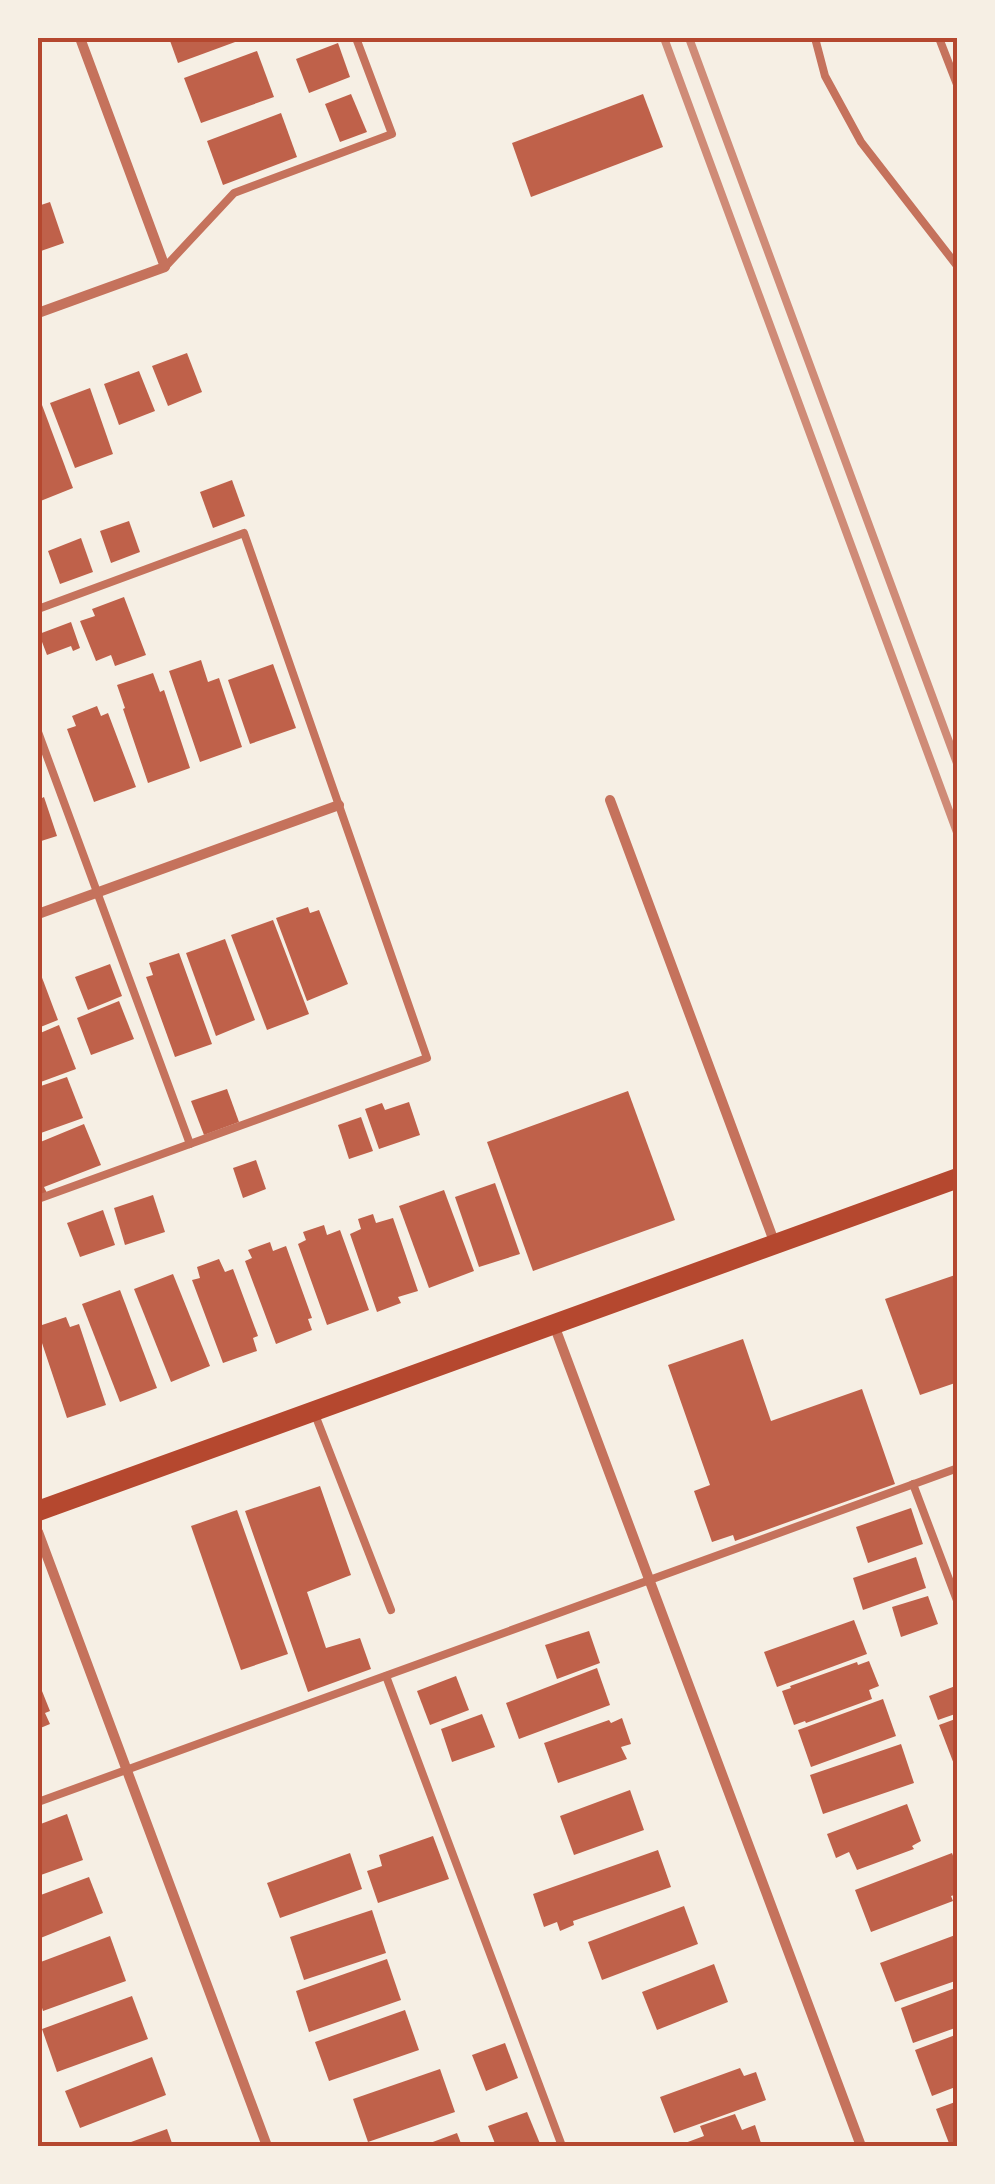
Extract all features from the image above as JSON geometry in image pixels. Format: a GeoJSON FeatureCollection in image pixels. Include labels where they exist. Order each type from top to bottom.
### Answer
{"type":"FeatureCollection","features":[{"type":"Feature","properties":{"kind":"main road"},"geometry":{"type":"LineString","coordinates":[[38,1511],[958,1178]]}},
{"type":"Feature","properties":{"kind":"street"},"geometry":{"type":"LineString","coordinates":[[38,313],[165,267],[80,38]]}},
{"type":"Feature","properties":{"kind":"street"},"geometry":{"type":"LineString","coordinates":[[610,800],[775,1244]]}},
{"type":"Feature","properties":{"kind":"street"},"geometry":{"type":"LineString","coordinates":[[38,914],[339,805]]}},
{"type":"Feature","properties":{"kind":"street"},"geometry":{"type":"LineString","coordinates":[[554,1324],[860,2146]]}},
{"type":"Feature","properties":{"kind":"street"},"geometry":{"type":"LineString","coordinates":[[38,1532],[267,2146]]}},
{"type":"Feature","properties":{"kind":"lane"},"geometry":{"type":"LineString","coordinates":[[165,267],[234,193],[392,134],[356,38]]}},
{"type":"Feature","properties":{"kind":"lane"},"geometry":{"type":"LineString","coordinates":[[814,38],[826,76],[861,142],[958,266]]}},
{"type":"Feature","properties":{"kind":"lane"},"geometry":{"type":"LineString","coordinates":[[939,38],[958,87]]}},
{"type":"Feature","properties":{"kind":"lane"},"geometry":{"type":"LineString","coordinates":[[38,609],[244,533],[427,1058],[38,1199]]}},
{"type":"Feature","properties":{"kind":"lane"},"geometry":{"type":"LineString","coordinates":[[38,732],[190,1144]]}},
{"type":"Feature","properties":{"kind":"lane"},"geometry":{"type":"LineString","coordinates":[[314,1412],[390,1610]]}},
{"type":"Feature","properties":{"kind":"lane"},"geometry":{"type":"LineString","coordinates":[[38,1802],[958,1468]]}},
{"type":"Feature","properties":{"kind":"lane"},"geometry":{"type":"LineString","coordinates":[[913,1484],[958,1603]]}},
{"type":"Feature","properties":{"kind":"lane"},"geometry":{"type":"LineString","coordinates":[[386,1676],[562,2146]]}},
{"type":"Feature","properties":{"kind":"building"},"geometry":{"type":"Polygon","coordinates":[[[169,38],[246,38],[178,63],[169,38]]]}},
{"type":"Feature","properties":{"kind":"building"},"geometry":{"type":"Polygon","coordinates":[[[338,43],[350,77],[309,93],[296,59],[338,43]]]}},
{"type":"Feature","properties":{"kind":"building"},"geometry":{"type":"Polygon","coordinates":[[[257,51],[274,97],[201,123],[184,78],[257,51]]]}},
{"type":"Feature","properties":{"kind":"building"},"geometry":{"type":"Polygon","coordinates":[[[351,94],[367,132],[340,142],[325,104],[351,94]]]}},
{"type":"Feature","properties":{"kind":"building"},"geometry":{"type":"Polygon","coordinates":[[[643,94],[663,147],[531,197],[512,143],[643,94]]]}},
{"type":"Feature","properties":{"kind":"building"},"geometry":{"type":"Polygon","coordinates":[[[281,113],[297,157],[223,185],[207,141],[281,113]]]}},
{"type":"Feature","properties":{"kind":"building"},"geometry":{"type":"Polygon","coordinates":[[[50,202],[64,243],[38,252],[38,206],[50,202]]]}},
{"type":"Feature","properties":{"kind":"building"},"geometry":{"type":"Polygon","coordinates":[[[187,353],[202,392],[168,406],[152,366],[187,353]]]}},
{"type":"Feature","properties":{"kind":"building"},"geometry":{"type":"Polygon","coordinates":[[[139,371],[155,411],[119,425],[104,384],[139,371]]]}},
{"type":"Feature","properties":{"kind":"building"},"geometry":{"type":"Polygon","coordinates":[[[90,388],[113,454],[75,468],[50,403],[90,388]]]}},
{"type":"Feature","properties":{"kind":"building"},"geometry":{"type":"Polygon","coordinates":[[[42,405],[73,488],[38,502],[38,407],[42,405]]]}},
{"type":"Feature","properties":{"kind":"building"},"geometry":{"type":"Polygon","coordinates":[[[232,480],[245,516],[213,528],[200,492],[232,480]]]}},
{"type":"Feature","properties":{"kind":"building"},"geometry":{"type":"Polygon","coordinates":[[[129,521],[140,552],[111,563],[100,531],[129,521]]]}},
{"type":"Feature","properties":{"kind":"building"},"geometry":{"type":"Polygon","coordinates":[[[81,538],[93,572],[60,584],[48,551],[81,538]]]}},
{"type":"Feature","properties":{"kind":"building"},"geometry":{"type":"Polygon","coordinates":[[[124,597],[146,655],[115,666],[111,655],[96,661],[80,621],[95,616],[92,609],[124,597]]]}},
{"type":"Feature","properties":{"kind":"building"},"geometry":{"type":"Polygon","coordinates":[[[71,622],[80,648],[73,651],[71,646],[47,655],[39,634],[71,622]]]}},
{"type":"Feature","properties":{"kind":"building"},"geometry":{"type":"Polygon","coordinates":[[[201,660],[208,682],[219,678],[242,747],[200,762],[169,671],[201,660]]]}},
{"type":"Feature","properties":{"kind":"building"},"geometry":{"type":"Polygon","coordinates":[[[273,664],[296,728],[250,744],[228,680],[273,664]]]}},
{"type":"Feature","properties":{"kind":"building"},"geometry":{"type":"Polygon","coordinates":[[[153,673],[160,692],[164,690],[190,768],[148,783],[117,685],[153,673]]]}},
{"type":"Feature","properties":{"kind":"building"},"geometry":{"type":"Polygon","coordinates":[[[97,706],[101,716],[108,713],[136,787],[94,802],[67,729],[76,726],[72,716],[97,706]]]}},
{"type":"Feature","properties":{"kind":"building"},"geometry":{"type":"Polygon","coordinates":[[[44,797],[57,836],[38,842],[38,800],[44,797]]]}},
{"type":"Feature","properties":{"kind":"building"},"geometry":{"type":"Polygon","coordinates":[[[308,907],[310,913],[319,910],[348,984],[307,1001],[276,918],[308,907]]]}},
{"type":"Feature","properties":{"kind":"building"},"geometry":{"type":"Polygon","coordinates":[[[273,920],[309,1014],[267,1030],[231,935],[273,920]]]}},
{"type":"Feature","properties":{"kind":"building"},"geometry":{"type":"Polygon","coordinates":[[[225,939],[255,1020],[216,1036],[186,953],[225,939]]]}},
{"type":"Feature","properties":{"kind":"building"},"geometry":{"type":"Polygon","coordinates":[[[179,953],[212,1044],[175,1057],[146,977],[153,975],[149,963],[179,953]]]}},
{"type":"Feature","properties":{"kind":"building"},"geometry":{"type":"Polygon","coordinates":[[[110,964],[122,996],[88,1010],[75,977],[110,964]]]}},
{"type":"Feature","properties":{"kind":"building"},"geometry":{"type":"Polygon","coordinates":[[[38,967],[58,1020],[38,1028],[38,967]]]}},
{"type":"Feature","properties":{"kind":"building"},"geometry":{"type":"Polygon","coordinates":[[[119,1001],[134,1039],[91,1055],[77,1018],[119,1001]]]}},
{"type":"Feature","properties":{"kind":"building"},"geometry":{"type":"Polygon","coordinates":[[[59,1025],[76,1069],[38,1083],[38,1034],[59,1025]]]}},
{"type":"Feature","properties":{"kind":"building"},"geometry":{"type":"Polygon","coordinates":[[[67,1077],[83,1118],[38,1134],[38,1087],[67,1077]]]}},
{"type":"Feature","properties":{"kind":"building"},"geometry":{"type":"Polygon","coordinates":[[[227,1089],[239,1122],[204,1135],[191,1101],[227,1089]]]}},
{"type":"Feature","properties":{"kind":"building"},"geometry":{"type":"Polygon","coordinates":[[[628,1091],[675,1220],[533,1271],[487,1142],[628,1091]]]}},
{"type":"Feature","properties":{"kind":"building"},"geometry":{"type":"Polygon","coordinates":[[[409,1102],[420,1135],[379,1149],[365,1109],[382,1103],[385,1110],[409,1102]]]}},
{"type":"Feature","properties":{"kind":"building"},"geometry":{"type":"Polygon","coordinates":[[[361,1117],[373,1151],[349,1159],[338,1125],[361,1117]]]}},
{"type":"Feature","properties":{"kind":"building"},"geometry":{"type":"Polygon","coordinates":[[[84,1124],[101,1165],[44,1187],[47,1193],[38,1196],[38,1143],[84,1124]]]}},
{"type":"Feature","properties":{"kind":"building"},"geometry":{"type":"Polygon","coordinates":[[[256,1160],[266,1189],[243,1198],[233,1168],[256,1160]]]}},
{"type":"Feature","properties":{"kind":"building"},"geometry":{"type":"Polygon","coordinates":[[[495,1183],[520,1254],[479,1267],[455,1197],[495,1183]]]}},
{"type":"Feature","properties":{"kind":"building"},"geometry":{"type":"Polygon","coordinates":[[[444,1190],[474,1271],[429,1288],[399,1206],[444,1190]]]}},
{"type":"Feature","properties":{"kind":"building"},"geometry":{"type":"Polygon","coordinates":[[[153,1195],[165,1232],[125,1245],[114,1208],[153,1195]]]}},
{"type":"Feature","properties":{"kind":"building"},"geometry":{"type":"Polygon","coordinates":[[[103,1210],[115,1245],[80,1257],[67,1223],[103,1210]]]}},
{"type":"Feature","properties":{"kind":"building"},"geometry":{"type":"Polygon","coordinates":[[[373,1214],[376,1223],[393,1218],[418,1291],[398,1297],[401,1303],[377,1312],[350,1234],[361,1229],[358,1219],[373,1214]]]}},
{"type":"Feature","properties":{"kind":"building"},"geometry":{"type":"Polygon","coordinates":[[[324,1225],[327,1235],[340,1230],[369,1310],[327,1325],[298,1244],[306,1240],[303,1232],[324,1225]]]}},
{"type":"Feature","properties":{"kind":"building"},"geometry":{"type":"Polygon","coordinates":[[[270,1242],[273,1251],[286,1246],[312,1318],[308,1319],[312,1330],[276,1344],[245,1261],[252,1258],[248,1250],[270,1242]]]}},
{"type":"Feature","properties":{"kind":"building"},"geometry":{"type":"Polygon","coordinates":[[[219,1259],[225,1272],[233,1269],[258,1336],[253,1338],[257,1351],[223,1363],[192,1280],[200,1278],[197,1267],[219,1259]]]}},
{"type":"Feature","properties":{"kind":"building"},"geometry":{"type":"Polygon","coordinates":[[[173,1274],[210,1366],[171,1382],[134,1289],[173,1274]]]}},
{"type":"Feature","properties":{"kind":"building"},"geometry":{"type":"Polygon","coordinates":[[[958,1274],[958,1382],[920,1395],[885,1299],[958,1274]]]}},
{"type":"Feature","properties":{"kind":"building"},"geometry":{"type":"Polygon","coordinates":[[[120,1290],[157,1388],[120,1402],[82,1304],[120,1290]]]}},
{"type":"Feature","properties":{"kind":"building"},"geometry":{"type":"Polygon","coordinates":[[[66,1317],[70,1327],[79,1324],[106,1405],[67,1418],[39,1326],[66,1317]]]}},
{"type":"Feature","properties":{"kind":"building"},"geometry":{"type":"Polygon","coordinates":[[[743,1339],[771,1421],[862,1389],[895,1484],[735,1541],[733,1535],[712,1542],[694,1491],[710,1485],[668,1365],[743,1339]]]}},
{"type":"Feature","properties":{"kind":"building"},"geometry":{"type":"Polygon","coordinates":[[[320,1486],[351,1575],[307,1592],[326,1648],[360,1638],[371,1669],[308,1692],[245,1511],[320,1486]]]}},
{"type":"Feature","properties":{"kind":"building"},"geometry":{"type":"Polygon","coordinates":[[[911,1508],[923,1544],[868,1563],[856,1527],[911,1508]]]}},
{"type":"Feature","properties":{"kind":"building"},"geometry":{"type":"Polygon","coordinates":[[[237,1510],[288,1654],[241,1670],[191,1526],[237,1510]]]}},
{"type":"Feature","properties":{"kind":"building"},"geometry":{"type":"Polygon","coordinates":[[[916,1557],[926,1588],[863,1610],[853,1578],[916,1557]]]}},
{"type":"Feature","properties":{"kind":"building"},"geometry":{"type":"Polygon","coordinates":[[[928,1596],[938,1624],[901,1637],[892,1607],[928,1596]]]}},
{"type":"Feature","properties":{"kind":"building"},"geometry":{"type":"Polygon","coordinates":[[[854,1620],[867,1654],[777,1687],[764,1652],[854,1620]]]}},
{"type":"Feature","properties":{"kind":"building"},"geometry":{"type":"Polygon","coordinates":[[[589,1631],[600,1663],[557,1679],[545,1645],[589,1631]]]}},
{"type":"Feature","properties":{"kind":"building"},"geometry":{"type":"Polygon","coordinates":[[[869,1661],[879,1686],[869,1690],[872,1699],[794,1725],[782,1691],[869,1661]]]}},
{"type":"Feature","properties":{"kind":"building"},"geometry":{"type":"Polygon","coordinates":[[[597,1668],[610,1705],[519,1739],[506,1703],[597,1668]]]}},
{"type":"Feature","properties":{"kind":"building"},"geometry":{"type":"Polygon","coordinates":[[[456,1676],[469,1710],[430,1725],[417,1691],[456,1676]]]}},
{"type":"Feature","properties":{"kind":"building"},"geometry":{"type":"Polygon","coordinates":[[[38,1681],[50,1711],[45,1713],[50,1724],[38,1729],[38,1681]]]}},
{"type":"Feature","properties":{"kind":"building"},"geometry":{"type":"Polygon","coordinates":[[[958,1685],[958,1713],[938,1720],[929,1696],[958,1685]]]}},
{"type":"Feature","properties":{"kind":"building"},"geometry":{"type":"Polygon","coordinates":[[[883,1699],[896,1736],[811,1767],[798,1730],[883,1699]]]}},
{"type":"Feature","properties":{"kind":"building"},"geometry":{"type":"Polygon","coordinates":[[[482,1714],[495,1747],[452,1762],[441,1729],[482,1714]]]}},
{"type":"Feature","properties":{"kind":"building"},"geometry":{"type":"Polygon","coordinates":[[[622,1718],[631,1744],[621,1747],[627,1759],[558,1783],[544,1743],[622,1718]]]}},
{"type":"Feature","properties":{"kind":"building"},"geometry":{"type":"Polygon","coordinates":[[[958,1718],[958,1772],[957,1772],[939,1725],[958,1718]]]}},
{"type":"Feature","properties":{"kind":"building"},"geometry":{"type":"Polygon","coordinates":[[[901,1744],[914,1783],[823,1814],[810,1775],[901,1744]]]}},
{"type":"Feature","properties":{"kind":"building"},"geometry":{"type":"Polygon","coordinates":[[[630,1790],[644,1830],[574,1855],[560,1816],[630,1790]]]}},
{"type":"Feature","properties":{"kind":"building"},"geometry":{"type":"Polygon","coordinates":[[[907,1804],[921,1841],[912,1846],[914,1849],[857,1870],[849,1852],[836,1858],[827,1834],[907,1804]]]}},
{"type":"Feature","properties":{"kind":"building"},"geometry":{"type":"Polygon","coordinates":[[[67,1814],[83,1860],[38,1876],[38,1825],[67,1814]]]}},
{"type":"Feature","properties":{"kind":"building"},"geometry":{"type":"Polygon","coordinates":[[[433,1836],[449,1879],[378,1903],[367,1871],[382,1866],[379,1855],[433,1836]]]}},
{"type":"Feature","properties":{"kind":"building"},"geometry":{"type":"Polygon","coordinates":[[[658,1850],[671,1887],[573,1921],[574,1925],[560,1931],[557,1922],[544,1927],[533,1894],[658,1850]]]}},
{"type":"Feature","properties":{"kind":"building"},"geometry":{"type":"Polygon","coordinates":[[[350,1853],[362,1889],[280,1918],[267,1883],[350,1853]]]}},
{"type":"Feature","properties":{"kind":"building"},"geometry":{"type":"Polygon","coordinates":[[[952,1853],[958,1869],[958,1894],[951,1896],[953,1901],[871,1932],[855,1890],[952,1853]]]}},
{"type":"Feature","properties":{"kind":"building"},"geometry":{"type":"Polygon","coordinates":[[[89,1877],[103,1913],[38,1939],[38,1896],[89,1877]]]}},
{"type":"Feature","properties":{"kind":"building"},"geometry":{"type":"Polygon","coordinates":[[[684,1906],[698,1944],[602,1980],[588,1942],[684,1906]]]}},
{"type":"Feature","properties":{"kind":"building"},"geometry":{"type":"Polygon","coordinates":[[[372,1910],[386,1953],[304,1980],[290,1937],[372,1910]]]}},
{"type":"Feature","properties":{"kind":"building"},"geometry":{"type":"Polygon","coordinates":[[[958,1934],[958,1980],[895,2002],[880,1963],[958,1934]]]}},
{"type":"Feature","properties":{"kind":"building"},"geometry":{"type":"Polygon","coordinates":[[[110,1936],[126,1981],[43,2011],[38,1995],[38,1963],[110,1936]]]}},
{"type":"Feature","properties":{"kind":"building"},"geometry":{"type":"Polygon","coordinates":[[[387,1959],[401,2000],[309,2032],[296,1991],[387,1959]]]}},
{"type":"Feature","properties":{"kind":"building"},"geometry":{"type":"Polygon","coordinates":[[[714,1964],[728,2002],[657,2030],[642,1992],[714,1964]]]}},
{"type":"Feature","properties":{"kind":"building"},"geometry":{"type":"Polygon","coordinates":[[[958,1987],[958,2027],[913,2043],[901,2008],[958,1987]]]}},
{"type":"Feature","properties":{"kind":"building"},"geometry":{"type":"Polygon","coordinates":[[[132,1996],[148,2039],[57,2072],[42,2029],[132,1996]]]}},
{"type":"Feature","properties":{"kind":"building"},"geometry":{"type":"Polygon","coordinates":[[[405,2010],[419,2050],[329,2081],[315,2042],[405,2010]]]}},
{"type":"Feature","properties":{"kind":"building"},"geometry":{"type":"Polygon","coordinates":[[[958,2034],[958,2086],[932,2096],[915,2050],[958,2034]]]}},
{"type":"Feature","properties":{"kind":"building"},"geometry":{"type":"Polygon","coordinates":[[[505,2043],[518,2078],[486,2091],[472,2055],[505,2043]]]}},
{"type":"Feature","properties":{"kind":"building"},"geometry":{"type":"Polygon","coordinates":[[[152,2057],[166,2095],[80,2128],[65,2091],[152,2057]]]}},
{"type":"Feature","properties":{"kind":"building"},"geometry":{"type":"Polygon","coordinates":[[[740,2068],[744,2076],[756,2072],[766,2100],[674,2133],[660,2097],[740,2068]]]}},
{"type":"Feature","properties":{"kind":"building"},"geometry":{"type":"Polygon","coordinates":[[[440,2069],[455,2112],[368,2142],[353,2099],[440,2069]]]}},
{"type":"Feature","properties":{"kind":"building"},"geometry":{"type":"Polygon","coordinates":[[[958,2101],[958,2146],[950,2146],[936,2109],[958,2101]]]}},
{"type":"Feature","properties":{"kind":"building"},"geometry":{"type":"Polygon","coordinates":[[[527,2112],[541,2146],[496,2146],[488,2126],[527,2112]]]}},
{"type":"Feature","properties":{"kind":"building"},"geometry":{"type":"Polygon","coordinates":[[[735,2114],[742,2130],[755,2125],[762,2146],[685,2143],[704,2136],[700,2126],[735,2114]]]}},
{"type":"Feature","properties":{"kind":"building"},"geometry":{"type":"Polygon","coordinates":[[[167,2129],[173,2146],[120,2146],[167,2129]]]}},
{"type":"Feature","properties":{"kind":"building"},"geometry":{"type":"Polygon","coordinates":[[[457,2133],[462,2146],[422,2146],[457,2133]]]}},
{"type":"Feature","properties":{"kind":"railway"},"geometry":{"type":"LineString","coordinates":[[664,38],[958,835]]}},
{"type":"Feature","properties":{"kind":"railway"},"geometry":{"type":"LineString","coordinates":[[689,38],[958,766]]}}]}
